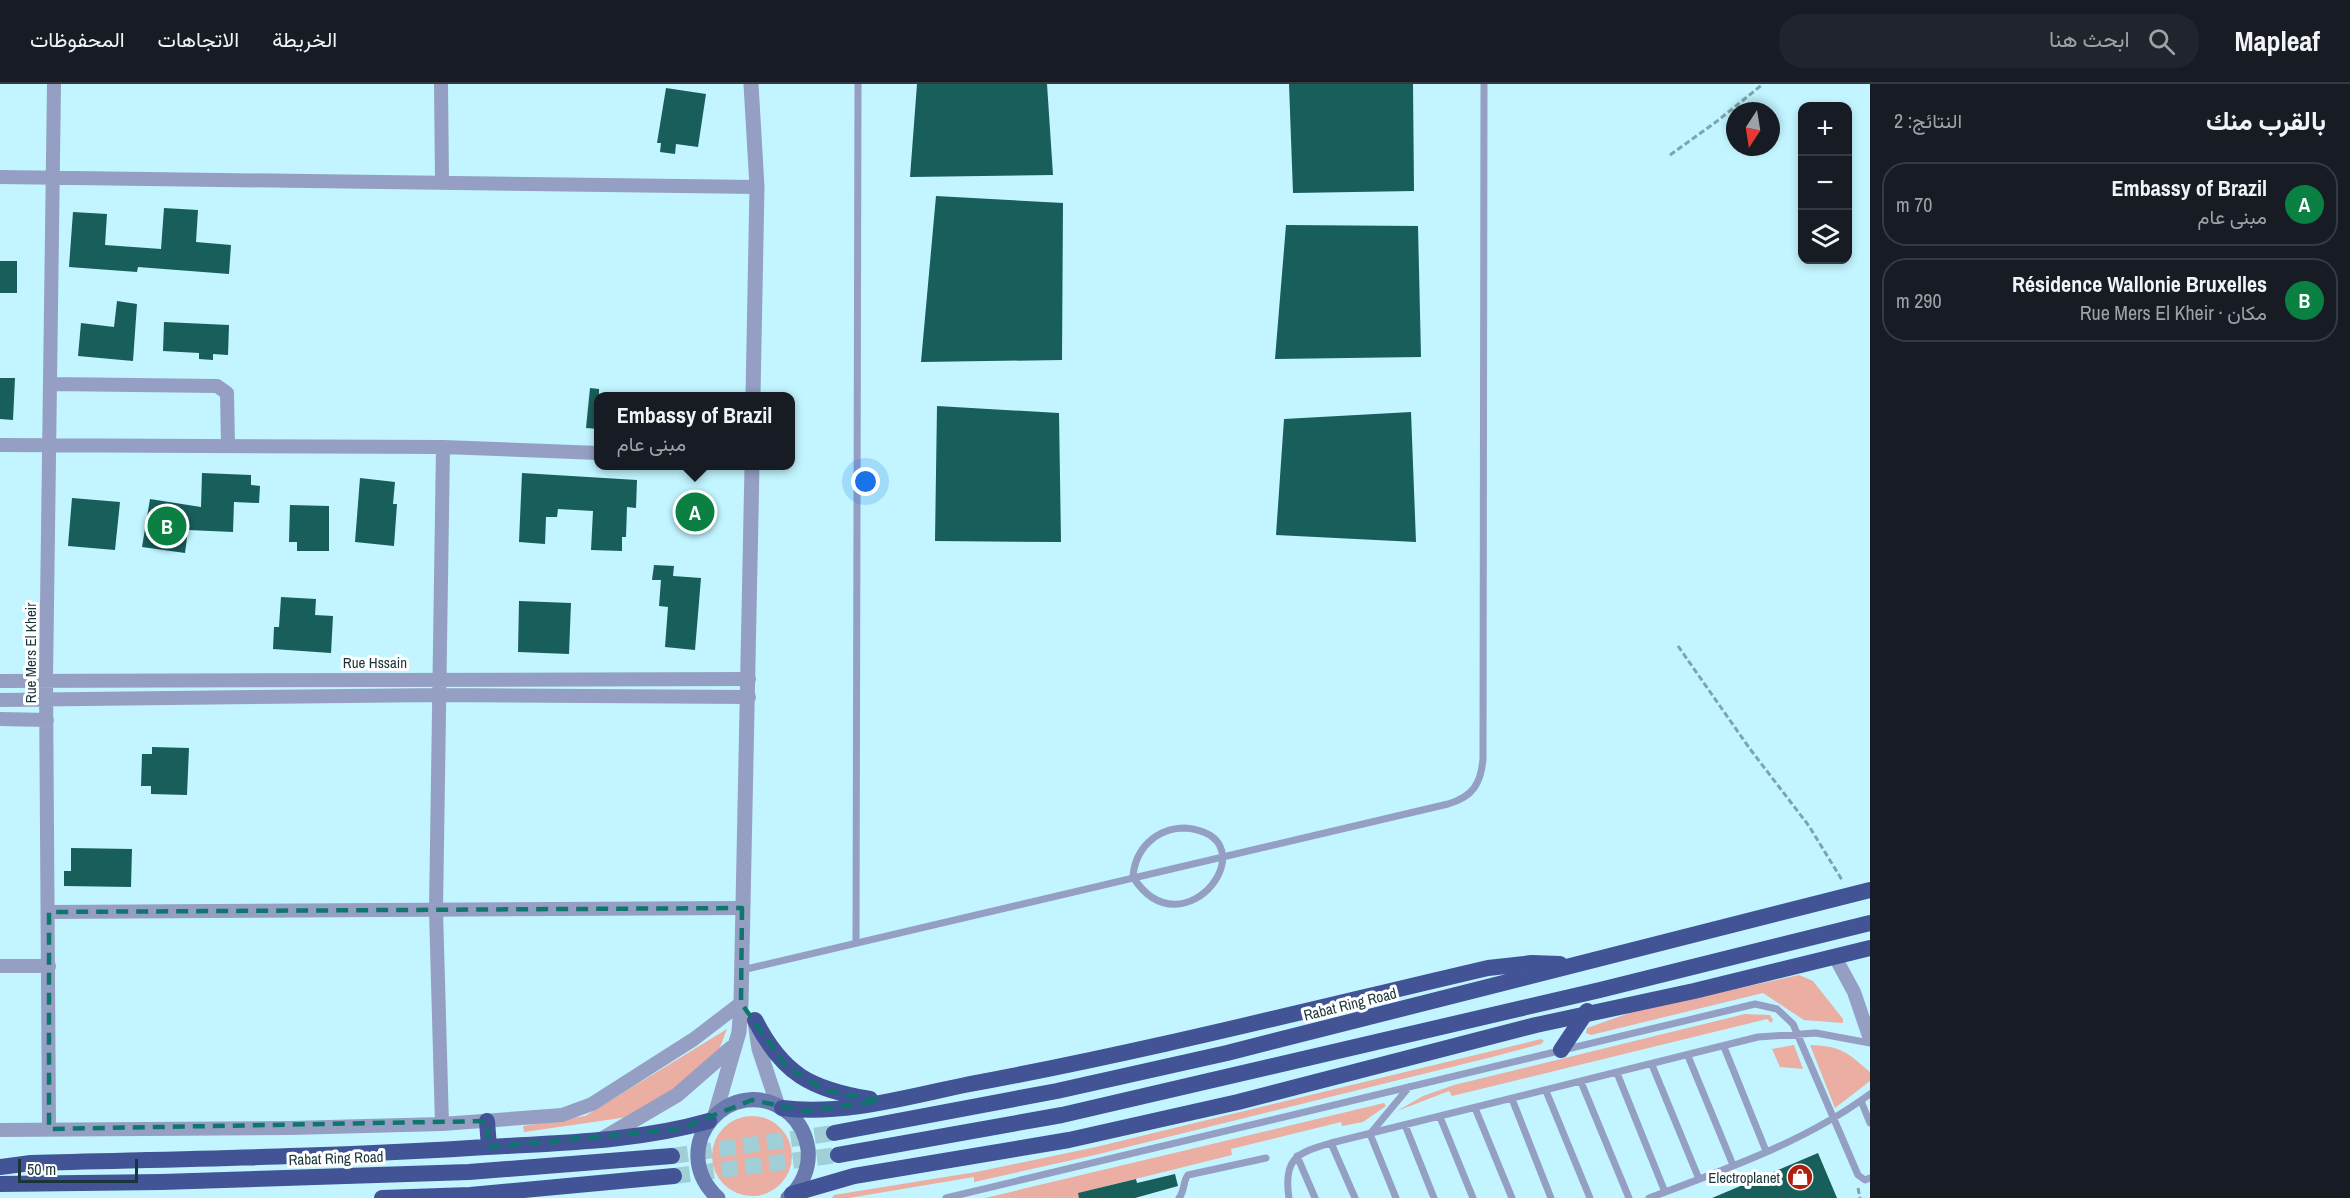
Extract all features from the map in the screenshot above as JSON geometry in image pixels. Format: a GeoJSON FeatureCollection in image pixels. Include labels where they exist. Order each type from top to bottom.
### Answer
{"type":"FeatureCollection","features":[{"type":"Feature","properties":{"kind":"highway","name":"Rabat Ring Road"},"geometry":{"type":"LineString","coordinates":[[834,1132],[1056,1091],[1227,1053],[1870,890]]}},
{"type":"Feature","properties":{"kind":"highway"},"geometry":{"type":"LineString","coordinates":[[838,1155],[1062,1115],[1600,990],[1870,923]]}},
{"type":"Feature","properties":{"kind":"highway"},"geometry":{"type":"LineString","coordinates":[[790,1196],[844,1178],[1069,1140],[1238,1102],[1584,1015],[1870,948]]}},
{"type":"Feature","properties":{"kind":"highway"},"geometry":{"type":"LineString","coordinates":[[780,1107],[824,1110],[1051,1069],[1488,968],[1532,963],[1576,965]]}},
{"type":"Feature","properties":{"kind":"highway"},"geometry":{"type":"LineString","coordinates":[[1561,1050],[1600,990]]}},
{"type":"Feature","properties":{"kind":"highway"},"geometry":{"type":"LineString","coordinates":[[755,1020],[766,1041],[797,1076],[824,1089],[879,1101]]}},
{"type":"Feature","properties":{"kind":"highway"},"geometry":{"type":"LineString","coordinates":[[0,1167],[31,1163],[402,1153],[601,1140],[680,1129],[712,1118]]}},
{"type":"Feature","properties":{"kind":"highway"},"geometry":{"type":"LineString","coordinates":[[487,1121],[489,1147]]}},
{"type":"Feature","properties":{"kind":"highway","name":"Rabat Ring Road"},"geometry":{"type":"LineString","coordinates":[[0,1184],[161,1182],[469,1172],[672,1156]]}},
{"type":"Feature","properties":{"kind":"highway"},"geometry":{"type":"LineString","coordinates":[[382,1198],[470,1196],[674,1176]]}},
{"type":"Feature","properties":{"kind":"main road"},"geometry":{"type":"LineString","coordinates":[[718,1198],[702,1178],[698,1163],[701,1134],[712,1118],[738,1102],[765,1101],[780,1107],[802,1129],[809,1156],[801,1183],[790,1196]]}},
{"type":"Feature","properties":{"kind":"street","name":"Rue Mers El Kheir"},"geometry":{"type":"LineString","coordinates":[[49,1129],[46,680],[52,384],[54,84]]}},
{"type":"Feature","properties":{"kind":"street"},"geometry":{"type":"LineString","coordinates":[[441,84],[442,181]]}},
{"type":"Feature","properties":{"kind":"street"},"geometry":{"type":"LineString","coordinates":[[751,84],[758,187],[753,392]]}},
{"type":"Feature","properties":{"kind":"street"},"geometry":{"type":"LineString","coordinates":[[0,177],[442,181],[758,187]]}},
{"type":"Feature","properties":{"kind":"street"},"geometry":{"type":"LineString","coordinates":[[52,384],[217,386],[227,393],[228,445]]}},
{"type":"Feature","properties":{"kind":"street"},"geometry":{"type":"LineString","coordinates":[[0,445],[443,447],[594,453]]}},
{"type":"Feature","properties":{"kind":"street"},"geometry":{"type":"LineString","coordinates":[[442,1124],[436,909],[443,447]]}},
{"type":"Feature","properties":{"kind":"street"},"geometry":{"type":"LineString","coordinates":[[712,1118],[739,1032],[741,1003],[752,470]]}},
{"type":"Feature","properties":{"kind":"street","name":"Rue Hssain"},"geometry":{"type":"LineString","coordinates":[[0,681],[441,678],[749,679]]}},
{"type":"Feature","properties":{"kind":"street"},"geometry":{"type":"LineString","coordinates":[[0,700],[441,695],[749,697]]}},
{"type":"Feature","properties":{"kind":"street"},"geometry":{"type":"LineString","coordinates":[[0,719],[47,720]]}},
{"type":"Feature","properties":{"kind":"street"},"geometry":{"type":"LineString","coordinates":[[49,912],[742,908]]}},
{"type":"Feature","properties":{"kind":"street"},"geometry":{"type":"LineString","coordinates":[[1835,957],[1854,992],[1870,1041]]}},
{"type":"Feature","properties":{"kind":"street"},"geometry":{"type":"LineString","coordinates":[[0,966],[49,966]]}},
{"type":"Feature","properties":{"kind":"street"},"geometry":{"type":"LineString","coordinates":[[741,1003],[755,1020],[759,1049],[780,1107]]}},
{"type":"Feature","properties":{"kind":"street"},"geometry":{"type":"LineString","coordinates":[[0,1130],[442,1124],[562,1115],[592,1104],[694,1038],[741,1003]]}},
{"type":"Feature","properties":{"kind":"street"},"geometry":{"type":"LineString","coordinates":[[601,1140],[676,1095],[733,1046]]}},
{"type":"Feature","properties":{"kind":"lane"},"geometry":{"type":"LineString","coordinates":[[856,943],[858,84]]}},
{"type":"Feature","properties":{"kind":"lane"},"geometry":{"type":"LineString","coordinates":[[742,970],[1454,803],[1470,794],[1480,779],[1483,759],[1484,84]]}},
{"type":"Feature","properties":{"kind":"lane"},"geometry":{"type":"LineString","coordinates":[[1185,828],[1203,832],[1215,842],[1222,856],[1220,873],[1215,884],[1207,892],[1191,900],[1173,902],[1155,898],[1145,891],[1133,877],[1142,850],[1158,835],[1171,830],[1185,828]]}},
{"type":"Feature","properties":{"kind":"lane"},"geometry":{"type":"LineString","coordinates":[[946,1198],[1755,1004],[1770,1006],[1783,1013],[1797,1033],[1858,1175],[1865,1180],[1870,1178]]}},
{"type":"Feature","properties":{"kind":"lane"},"geometry":{"type":"LineString","coordinates":[[1289,1198],[1286,1178],[1297,1156],[1331,1143],[1758,1037],[1797,1033],[1834,1035],[1870,1041]]}},
{"type":"Feature","properties":{"kind":"lane"},"geometry":{"type":"LineString","coordinates":[[1724,1047],[1766,1151]]}},
{"type":"Feature","properties":{"kind":"lane"},"geometry":{"type":"LineString","coordinates":[[1688,1056],[1733,1165]]}},
{"type":"Feature","properties":{"kind":"lane"},"geometry":{"type":"LineString","coordinates":[[1652,1065],[1699,1179]]}},
{"type":"Feature","properties":{"kind":"lane"},"geometry":{"type":"LineString","coordinates":[[1617,1073],[1665,1192]]}},
{"type":"Feature","properties":{"kind":"lane"},"geometry":{"type":"LineString","coordinates":[[1581,1082],[1629,1198]]}},
{"type":"Feature","properties":{"kind":"lane"},"geometry":{"type":"LineString","coordinates":[[1370,1134],[1409,1087]]}},
{"type":"Feature","properties":{"kind":"lane"},"geometry":{"type":"LineString","coordinates":[[1546,1091],[1590,1198]]}},
{"type":"Feature","properties":{"kind":"lane"},"geometry":{"type":"LineString","coordinates":[[1649,1198],[1733,1165],[1833,1120],[1870,1094]]}},
{"type":"Feature","properties":{"kind":"lane"},"geometry":{"type":"LineString","coordinates":[[1512,1099],[1551,1198]]}},
{"type":"Feature","properties":{"kind":"lane"},"geometry":{"type":"LineString","coordinates":[[1861,1101],[1870,1123]]}},
{"type":"Feature","properties":{"kind":"lane"},"geometry":{"type":"LineString","coordinates":[[1475,1108],[1512,1198]]}},
{"type":"Feature","properties":{"kind":"lane"},"geometry":{"type":"LineString","coordinates":[[1440,1117],[1473,1198]]}},
{"type":"Feature","properties":{"kind":"lane"},"geometry":{"type":"LineString","coordinates":[[1405,1125],[1434,1198]]}},
{"type":"Feature","properties":{"kind":"lane"},"geometry":{"type":"LineString","coordinates":[[1370,1134],[1396,1198]]}},
{"type":"Feature","properties":{"kind":"lane"},"geometry":{"type":"LineString","coordinates":[[1331,1143],[1355,1198]]}},
{"type":"Feature","properties":{"kind":"lane"},"geometry":{"type":"LineString","coordinates":[[1297,1156],[1315,1198]]}},
{"type":"Feature","properties":{"kind":"lane"},"geometry":{"type":"LineString","coordinates":[[1179,1198],[1184,1191],[1185,1178],[1188,1175],[1266,1158]]}},
{"type":"Feature","properties":{"kind":"path"},"geometry":{"type":"LineString","coordinates":[[1670,154],[1716,122],[1763,84]]}},
{"type":"Feature","properties":{"kind":"path"},"geometry":{"type":"LineString","coordinates":[[1678,646],[1750,749],[1809,826],[1851,895]]}},
{"type":"Feature","properties":{"kind":"highlighted area"},"geometry":{"type":"Polygon","coordinates":[[[742,908],[741,1003],[786,1066],[824,1090],[879,1101],[805,1111],[752,1100],[679,1129],[489,1147],[487,1121],[49,1129],[49,912],[742,908]]]}},
{"type":"Feature","properties":{"kind":"shaded area"},"geometry":{"type":"Polygon","coordinates":[[[1799,975],[1813,981],[1843,1019],[1843,1023],[1804,1020],[1763,993],[1591,1035],[1586,1033],[1587,1028],[1635,1011],[1799,975]]]}},
{"type":"Feature","properties":{"kind":"shaded area"},"geometry":{"type":"Polygon","coordinates":[[[1745,1014],[1770,1015],[1773,1020],[1771,1023],[1767,1019],[1452,1096],[1449,1091],[1397,1111],[1423,1096],[1454,1085],[1745,1014]]]}},
{"type":"Feature","properties":{"kind":"shaded area"},"geometry":{"type":"Polygon","coordinates":[[[727,1029],[717,1055],[653,1106],[628,1117],[524,1132],[523,1126],[585,1116],[727,1029]]]}},
{"type":"Feature","properties":{"kind":"shaded area"},"geometry":{"type":"Polygon","coordinates":[[[1541,1039],[1544,1041],[1541,1044],[1492,1057],[1099,1154],[974,1182],[974,1177],[849,1198],[832,1198],[834,1195],[976,1172],[1096,1147],[1541,1039]]]}},
{"type":"Feature","properties":{"kind":"shaded area"},"geometry":{"type":"Polygon","coordinates":[[[1794,1045],[1803,1069],[1780,1067],[1772,1049],[1794,1045]]]}},
{"type":"Feature","properties":{"kind":"shaded area"},"geometry":{"type":"Polygon","coordinates":[[[1810,1045],[1843,1051],[1870,1072],[1870,1081],[1835,1108],[1810,1045]]]}},
{"type":"Feature","properties":{"kind":"shaded area"},"geometry":{"type":"Polygon","coordinates":[[[1384,1103],[1386,1106],[1363,1122],[1342,1126],[1341,1122],[1231,1149],[1232,1155],[1091,1190],[1093,1198],[985,1198],[1384,1103]]]}},
{"type":"Feature","properties":{"kind":"shaded area"},"geometry":{"type":"Polygon","coordinates":[[[752,1116],[767,1119],[780,1128],[789,1141],[792,1156],[789,1171],[780,1184],[767,1193],[752,1196],[737,1193],[724,1184],[715,1171],[712,1156],[715,1141],[724,1128],[737,1119],[752,1116]]]}},
{"type":"Feature","properties":{"kind":"building"},"geometry":{"type":"Polygon","coordinates":[[[917,84],[1047,84],[1053,175],[910,177],[917,84]]]}},
{"type":"Feature","properties":{"kind":"building"},"geometry":{"type":"Polygon","coordinates":[[[1289,84],[1413,84],[1414,191],[1293,193],[1289,84]]]}},
{"type":"Feature","properties":{"kind":"building"},"geometry":{"type":"Polygon","coordinates":[[[666,88],[706,94],[698,147],[676,144],[675,154],[660,152],[661,143],[657,143],[666,88]]]}},
{"type":"Feature","properties":{"kind":"building"},"geometry":{"type":"Polygon","coordinates":[[[936,196],[1063,203],[1062,360],[921,362],[936,196]]]}},
{"type":"Feature","properties":{"kind":"building"},"geometry":{"type":"Polygon","coordinates":[[[164,208],[198,210],[196,242],[231,245],[229,274],[138,267],[137,272],[69,267],[73,212],[107,214],[105,245],[161,249],[164,208]]]}},
{"type":"Feature","properties":{"kind":"building"},"geometry":{"type":"Polygon","coordinates":[[[1286,225],[1418,226],[1421,357],[1275,359],[1286,225]]]}},
{"type":"Feature","properties":{"kind":"building"},"geometry":{"type":"Polygon","coordinates":[[[0,261],[17,261],[17,293],[0,293],[0,261]]]}},
{"type":"Feature","properties":{"kind":"building"},"geometry":{"type":"Polygon","coordinates":[[[117,301],[137,304],[133,361],[78,356],[81,323],[114,327],[117,301]]]}},
{"type":"Feature","properties":{"kind":"building"},"geometry":{"type":"Polygon","coordinates":[[[164,322],[229,325],[228,355],[213,354],[213,360],[199,359],[199,353],[163,351],[164,322]]]}},
{"type":"Feature","properties":{"kind":"building"},"geometry":{"type":"Polygon","coordinates":[[[0,378],[15,378],[13,420],[0,419],[0,378]]]}},
{"type":"Feature","properties":{"kind":"building"},"geometry":{"type":"Polygon","coordinates":[[[590,388],[599,389],[599,392],[594,392],[594,429],[586,428],[590,388]]]}},
{"type":"Feature","properties":{"kind":"building"},"geometry":{"type":"Polygon","coordinates":[[[937,406],[1059,413],[1061,542],[935,541],[937,406]]]}},
{"type":"Feature","properties":{"kind":"building"},"geometry":{"type":"Polygon","coordinates":[[[1411,412],[1416,542],[1276,535],[1284,419],[1411,412]]]}},
{"type":"Feature","properties":{"kind":"building"},"geometry":{"type":"Polygon","coordinates":[[[202,473],[251,475],[251,485],[260,486],[259,503],[234,502],[233,532],[188,530],[185,553],[142,547],[150,499],[201,507],[202,473]]]}},
{"type":"Feature","properties":{"kind":"building"},"geometry":{"type":"Polygon","coordinates":[[[522,473],[637,480],[636,508],[627,507],[626,537],[622,537],[622,551],[591,550],[593,511],[558,509],[557,517],[546,517],[545,544],[519,542],[522,473]]]}},
{"type":"Feature","properties":{"kind":"building"},"geometry":{"type":"Polygon","coordinates":[[[360,478],[395,482],[393,504],[397,504],[394,546],[355,542],[360,478]]]}},
{"type":"Feature","properties":{"kind":"building"},"geometry":{"type":"Polygon","coordinates":[[[72,498],[120,502],[115,550],[68,546],[72,498]]]}},
{"type":"Feature","properties":{"kind":"building"},"geometry":{"type":"Polygon","coordinates":[[[290,505],[329,506],[329,551],[297,551],[297,542],[289,542],[290,505]]]}},
{"type":"Feature","properties":{"kind":"building"},"geometry":{"type":"Polygon","coordinates":[[[654,565],[674,566],[673,576],[701,578],[695,650],[665,647],[668,607],[659,606],[661,580],[652,580],[654,565]]]}},
{"type":"Feature","properties":{"kind":"building"},"geometry":{"type":"Polygon","coordinates":[[[281,597],[316,599],[315,615],[333,616],[331,653],[273,649],[274,627],[279,627],[281,597]]]}},
{"type":"Feature","properties":{"kind":"building"},"geometry":{"type":"Polygon","coordinates":[[[519,601],[571,603],[569,654],[518,652],[519,601]]]}},
{"type":"Feature","properties":{"kind":"building"},"geometry":{"type":"Polygon","coordinates":[[[152,747],[189,748],[187,795],[151,794],[151,786],[141,786],[142,754],[152,754],[152,747]]]}},
{"type":"Feature","properties":{"kind":"building"},"geometry":{"type":"Polygon","coordinates":[[[71,848],[132,849],[131,887],[64,886],[64,871],[71,871],[71,848]]]}},
{"type":"Feature","properties":{"kind":"building"},"geometry":{"type":"Polygon","coordinates":[[[1818,1153],[1837,1198],[1712,1198],[1818,1153]]]}},
{"type":"Feature","properties":{"kind":"building"},"geometry":{"type":"Polygon","coordinates":[[[1175,1174],[1178,1186],[1135,1198],[1079,1198],[1078,1193],[1136,1179],[1137,1183],[1175,1174]]]}},
{"type":"Feature","properties":{"kind":"tunnel"},"geometry":{"type":"LineString","coordinates":[[672,1156],[834,1133]]}},
{"type":"Feature","properties":{"kind":"tunnel"},"geometry":{"type":"LineString","coordinates":[[674,1176],[838,1155]]}},
{"type":"Feature","properties":{"kind":"place","name":"Embassy of Brazil"},"geometry":{"type":"Point","coordinates":[695,512]}},
{"type":"Feature","properties":{"kind":"place","name":"Résidence Wallonie Bruxelles"},"geometry":{"type":"Point","coordinates":[167,526]}},
{"type":"Feature","properties":{"kind":"place","name":"Electroplanet"},"geometry":{"type":"Point","coordinates":[1800,1177]}}]}
